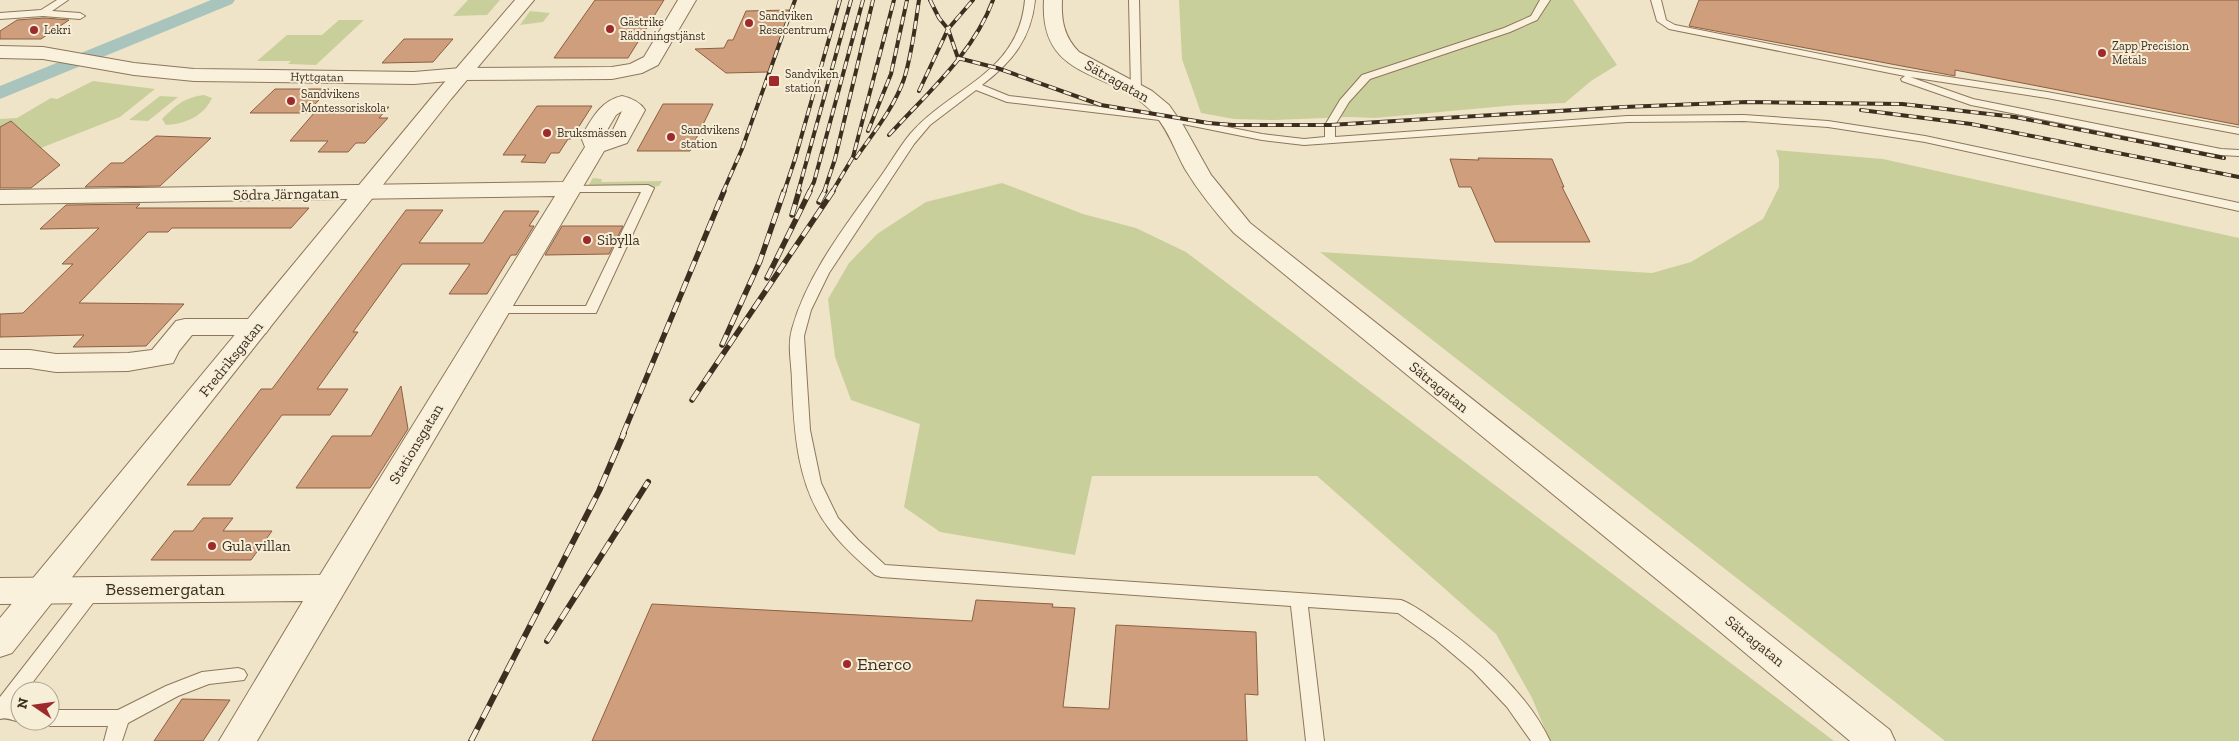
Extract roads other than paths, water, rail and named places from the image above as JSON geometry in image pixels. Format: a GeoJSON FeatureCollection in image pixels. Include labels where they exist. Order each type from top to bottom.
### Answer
{"type":"FeatureCollection","features":[{"type":"Feature","properties":{"kind":"street","name":"Fredriksgatan"},"geometry":{"type":"LineString","coordinates":[[462,74],[472,57],[516,0]]}},
{"type":"Feature","properties":{"kind":"street","name":"Fredriksgatan"},"geometry":{"type":"LineString","coordinates":[[0,643],[462,74],[525,0]]}},
{"type":"Feature","properties":{"kind":"street","name":"Hyttgatan"},"geometry":{"type":"LineString","coordinates":[[0,52],[55,54],[94,62],[194,75],[414,78],[462,74],[612,73],[644,66],[656,55],[687,0]]}},
{"type":"Feature","properties":{"kind":"street","name":"Sätragatan"},"geometry":{"type":"LineString","coordinates":[[1053,0],[1052,17],[1064,47],[1078,59],[1136,90],[1155,103],[1168,118],[1206,184],[1242,228],[1705,600],[1877,741]]}},
{"type":"Feature","properties":{"kind":"street","name":"Stationsgatan"},"geometry":{"type":"LineString","coordinates":[[237,741],[596,147]]}},
{"type":"Feature","properties":{"kind":"street","name":"Södra Järngatan"},"geometry":{"type":"LineString","coordinates":[[0,197],[571,189]]}},
{"type":"Feature","properties":{"kind":"street"},"geometry":{"type":"LineString","coordinates":[[0,359],[30,359],[56,363],[128,362],[163,357],[166,348],[185,327],[256,327]]}},
{"type":"Feature","properties":{"kind":"street","name":"Bessemergatan"},"geometry":{"type":"LineString","coordinates":[[0,591],[330,588]]}},
{"type":"Feature","properties":{"kind":"lane"},"geometry":{"type":"LineString","coordinates":[[43,14],[63,0]]}},
{"type":"Feature","properties":{"kind":"lane"},"geometry":{"type":"LineString","coordinates":[[1030,0],[1023,33],[997,68],[936,115],[915,136],[820,278],[805,308],[798,333],[799,394],[808,471],[827,514],[854,547],[882,571],[1401,607],[1431,626],[1495,682],[1529,720],[1541,741]]}},
{"type":"Feature","properties":{"kind":"lane"},"geometry":{"type":"LineString","coordinates":[[1134,0],[1136,90]]}},
{"type":"Feature","properties":{"kind":"lane"},"geometry":{"type":"LineString","coordinates":[[1330,141],[1330,125],[1345,100],[1366,77],[1507,30],[1534,18],[1544,0]]}},
{"type":"Feature","properties":{"kind":"lane"},"geometry":{"type":"LineString","coordinates":[[1656,0],[1662,21],[1672,27],[1890,71],[2047,95],[2239,131]]}},
{"type":"Feature","properties":{"kind":"lane"},"geometry":{"type":"LineString","coordinates":[[0,16],[43,14],[80,16]]}},
{"type":"Feature","properties":{"kind":"lane"},"geometry":{"type":"LineString","coordinates":[[1890,71],[1911,81],[1970,102],[2222,152],[2239,152]]}},
{"type":"Feature","properties":{"kind":"lane"},"geometry":{"type":"LineString","coordinates":[[974,86],[1007,99],[1168,118],[1262,137],[1304,142],[1627,120],[1744,118],[1828,124],[1925,139],[2239,207]]}},
{"type":"Feature","properties":{"kind":"lane"},"geometry":{"type":"LineString","coordinates":[[498,310],[591,310],[648,188],[571,189]]}},
{"type":"Feature","properties":{"kind":"lane"},"geometry":{"type":"LineString","coordinates":[[1,710],[94,590]]}},
{"type":"Feature","properties":{"kind":"lane"},"geometry":{"type":"LineString","coordinates":[[1299,600],[1315,741]]}},
{"type":"Feature","properties":{"kind":"lane"},"geometry":{"type":"LineString","coordinates":[[60,718],[120,718],[172,691],[208,677],[238,675]]}},
{"type":"Feature","properties":{"kind":"lane"},"geometry":{"type":"LineString","coordinates":[[113,740],[120,718]]}},
{"type":"Feature","properties":{"kind":"waterway"},"geometry":{"type":"LineString","coordinates":[[0,93],[226,0]]}},
{"type":"Feature","properties":{"kind":"railway"},"geometry":{"type":"LineString","coordinates":[[723,192],[742,149],[795,0]]}},
{"type":"Feature","properties":{"kind":"railway"},"geometry":{"type":"LineString","coordinates":[[784,192],[840,0]]}},
{"type":"Feature","properties":{"kind":"railway"},"geometry":{"type":"LineString","coordinates":[[798,192],[851,0]]}},
{"type":"Feature","properties":{"kind":"railway"},"geometry":{"type":"LineString","coordinates":[[809,192],[814,182],[863,0]]}},
{"type":"Feature","properties":{"kind":"railway"},"geometry":{"type":"LineString","coordinates":[[824,192],[835,159],[873,0]]}},
{"type":"Feature","properties":{"kind":"railway"},"geometry":{"type":"LineString","coordinates":[[832,192],[853,157],[894,0]]}},
{"type":"Feature","properties":{"kind":"railway"},"geometry":{"type":"LineString","coordinates":[[868,131],[891,74],[907,0]]}},
{"type":"Feature","properties":{"kind":"railway"},"geometry":{"type":"LineString","coordinates":[[856,158],[883,120],[900,90],[909,60],[919,0]]}},
{"type":"Feature","properties":{"kind":"railway"},"geometry":{"type":"LineString","coordinates":[[930,0],[939,18],[948,29]]}},
{"type":"Feature","properties":{"kind":"railway"},"geometry":{"type":"LineString","coordinates":[[948,29],[973,0]]}},
{"type":"Feature","properties":{"kind":"railway"},"geometry":{"type":"LineString","coordinates":[[959,58],[974,38],[993,0]]}},
{"type":"Feature","properties":{"kind":"railway"},"geometry":{"type":"LineString","coordinates":[[919,91],[948,29]]}},
{"type":"Feature","properties":{"kind":"railway"},"geometry":{"type":"LineString","coordinates":[[948,29],[959,58]]}},
{"type":"Feature","properties":{"kind":"railway"},"geometry":{"type":"LineString","coordinates":[[889,135],[959,58]]}},
{"type":"Feature","properties":{"kind":"railway"},"geometry":{"type":"LineString","coordinates":[[959,58],[997,68],[1101,105],[1208,123],[1233,125],[1330,125],[1624,107],[1748,102],[1902,104],[2015,117],[2224,158]]}},
{"type":"Feature","properties":{"kind":"railway"},"geometry":{"type":"LineString","coordinates":[[1861,110],[1971,124],[2239,177]]}},
{"type":"Feature","properties":{"kind":"railway"},"geometry":{"type":"LineString","coordinates":[[623,434],[724,191]]}},
{"type":"Feature","properties":{"kind":"railway"},"geometry":{"type":"LineString","coordinates":[[722,345],[760,261],[784,191]]}},
{"type":"Feature","properties":{"kind":"railway"},"geometry":{"type":"LineString","coordinates":[[792,215],[799,191]]}},
{"type":"Feature","properties":{"kind":"railway"},"geometry":{"type":"LineString","coordinates":[[767,278],[810,191]]}},
{"type":"Feature","properties":{"kind":"railway"},"geometry":{"type":"LineString","coordinates":[[819,202],[825,191]]}},
{"type":"Feature","properties":{"kind":"railway"},"geometry":{"type":"LineString","coordinates":[[692,400],[833,191]]}},
{"type":"Feature","properties":{"kind":"railway"},"geometry":{"type":"LineString","coordinates":[[471,741],[599,491],[624,433]]}},
{"type":"Feature","properties":{"kind":"railway"},"geometry":{"type":"LineString","coordinates":[[547,641],[648,482]]}},
{"type":"Feature","properties":{"kind":"place","name":"Sandviken Resecentrum"},"geometry":{"type":"Point","coordinates":[749,23]}},
{"type":"Feature","properties":{"kind":"place","name":"Gästrike Räddningstjänst"},"geometry":{"type":"Point","coordinates":[610,29]}},
{"type":"Feature","properties":{"kind":"place","name":"Lekri"},"geometry":{"type":"Point","coordinates":[34,30]}},
{"type":"Feature","properties":{"kind":"place","name":"Zapp Precision Metals"},"geometry":{"type":"Point","coordinates":[2102,53]}},
{"type":"Feature","properties":{"kind":"place","name":"Sandviken station"},"geometry":{"type":"Point","coordinates":[774,81]}},
{"type":"Feature","properties":{"kind":"place","name":"Sandvikens Montessoriskola"},"geometry":{"type":"Point","coordinates":[291,101]}},
{"type":"Feature","properties":{"kind":"place","name":"Bruksmässen"},"geometry":{"type":"Point","coordinates":[547,133]}},
{"type":"Feature","properties":{"kind":"place","name":"Sandvikens station"},"geometry":{"type":"Point","coordinates":[671,137]}},
{"type":"Feature","properties":{"kind":"place","name":"Sibylla"},"geometry":{"type":"Point","coordinates":[587,240]}},
{"type":"Feature","properties":{"kind":"place","name":"Gula villan"},"geometry":{"type":"Point","coordinates":[212,546]}},
{"type":"Feature","properties":{"kind":"place","name":"Enerco"},"geometry":{"type":"Point","coordinates":[847,664]}}]}
